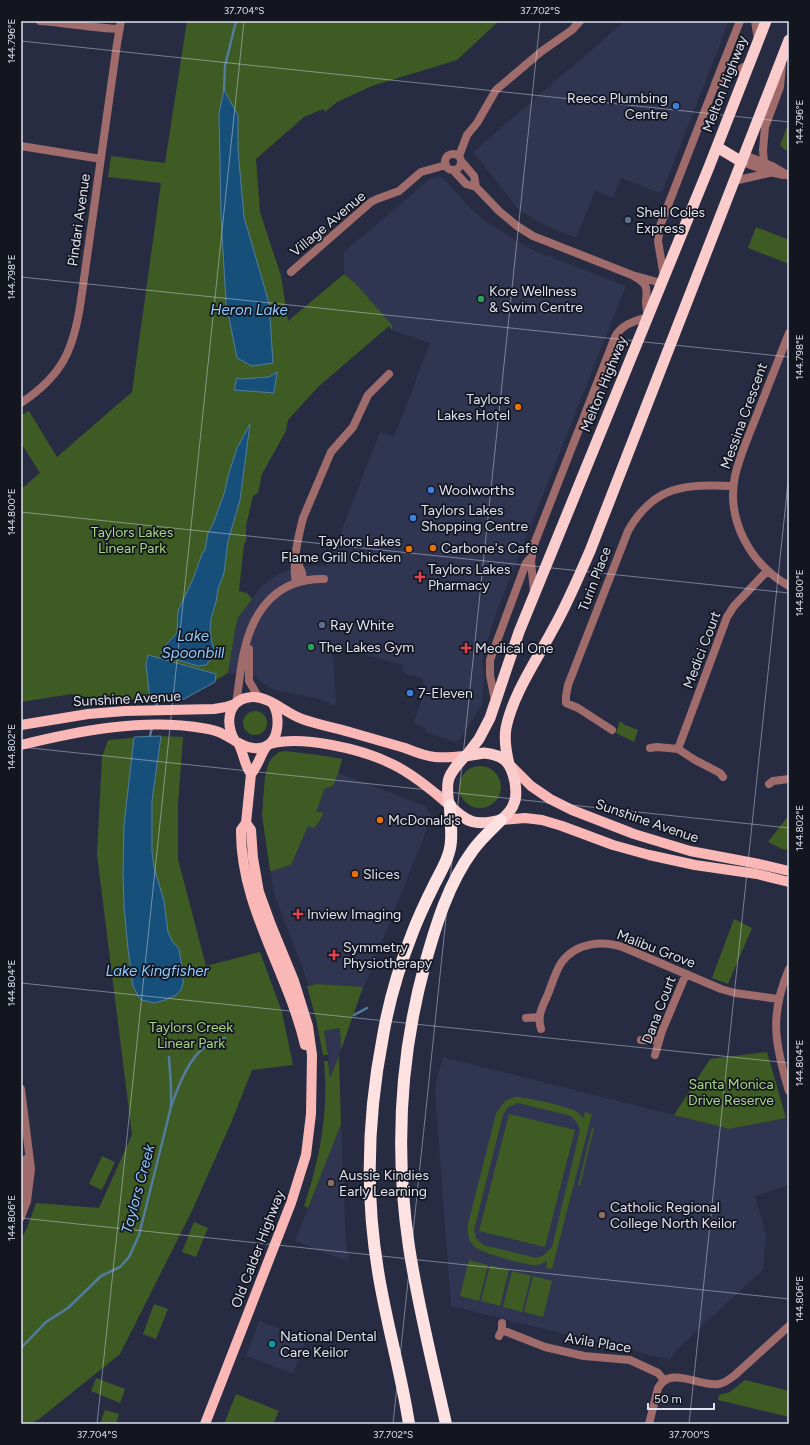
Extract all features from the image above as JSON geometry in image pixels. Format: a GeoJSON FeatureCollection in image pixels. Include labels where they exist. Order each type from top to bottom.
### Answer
{"type":"FeatureCollection","features":[{"type":"Feature","properties":{"kind":"highway","name":"Melton Highway"},"geometry":{"type":"LineString","coordinates":[[466,756],[476,744],[486,727],[509,659],[717,147],[766,21]]}},
{"type":"Feature","properties":{"kind":"highway"},"geometry":{"type":"LineString","coordinates":[[446,1424],[415,1279],[406,1221],[402,1173],[401,1144],[404,1080],[416,1000],[426,960],[442,911],[456,877],[467,859],[484,837],[509,813],[516,800],[515,782],[506,752],[505,734],[511,712],[533,666],[577,582],[789,40]]}},
{"type":"Feature","properties":{"kind":"highway"},"geometry":{"type":"LineString","coordinates":[[717,147],[743,158]]}},
{"type":"Feature","properties":{"kind":"highway"},"geometry":{"type":"LineString","coordinates":[[409,1424],[380,1285],[374,1239],[370,1174],[372,1122],[380,1049],[398,974],[412,934],[450,849],[452,833],[447,786],[449,777],[466,756],[491,754],[504,759],[510,765]]}},
{"type":"Feature","properties":{"kind":"highway"},"geometry":{"type":"LineString","coordinates":[[449,805],[462,817],[472,822],[484,823],[501,820]]}},
{"type":"Feature","properties":{"kind":"main road"},"geometry":{"type":"LineString","coordinates":[[449,805],[408,772],[375,757],[341,748],[300,741],[280,742],[256,749],[248,748],[237,742],[230,730],[229,719],[232,708],[245,698],[259,698],[301,719],[352,732],[429,756],[445,758],[466,756]]}},
{"type":"Feature","properties":{"kind":"main road","name":"Sunshine Avenue"},"geometry":{"type":"LineString","coordinates":[[21,725],[88,714],[141,710],[214,709],[226,708],[236,704]]}},
{"type":"Feature","properties":{"kind":"main road"},"geometry":{"type":"LineString","coordinates":[[268,745],[276,732],[278,722],[278,715],[273,704]]}},
{"type":"Feature","properties":{"kind":"main road","name":"Sunshine Avenue"},"geometry":{"type":"LineString","coordinates":[[21,746],[84,732],[134,726],[168,725],[213,730],[237,742]]}},
{"type":"Feature","properties":{"kind":"main road","name":"Old Calder Highway"},"geometry":{"type":"LineString","coordinates":[[237,742],[244,755],[246,768],[251,774]]}},
{"type":"Feature","properties":{"kind":"main road","name":"Old Calder Highway"},"geometry":{"type":"LineString","coordinates":[[206,1424],[297,1184],[306,1155],[309,1134],[312,1078],[297,1015],[258,917],[252,884],[244,866],[241,838],[241,830],[246,823],[251,774],[256,768],[268,745]]}},
{"type":"Feature","properties":{"kind":"main road","name":"Sunshine Avenue"},"geometry":{"type":"LineString","coordinates":[[510,765],[531,786],[556,803],[654,841],[690,852],[759,864],[789,871]]}},
{"type":"Feature","properties":{"kind":"main road","name":"Sunshine Avenue"},"geometry":{"type":"LineString","coordinates":[[501,820],[525,818],[542,820],[613,845],[649,855],[695,865],[757,874],[789,882]]}},
{"type":"Feature","properties":{"kind":"street"},"geometry":{"type":"LineString","coordinates":[[40,21],[92,28],[119,29]]}},
{"type":"Feature","properties":{"kind":"street"},"geometry":{"type":"LineString","coordinates":[[453,170],[460,167],[460,159],[467,135],[480,119],[496,90],[537,55],[572,30],[580,21]]}},
{"type":"Feature","properties":{"kind":"street"},"geometry":{"type":"LineString","coordinates":[[632,275],[662,280],[658,241],[660,226],[740,21]]}},
{"type":"Feature","properties":{"kind":"street"},"geometry":{"type":"LineString","coordinates":[[755,21],[758,41]]}},
{"type":"Feature","properties":{"kind":"street","name":"Pindari Avenue"},"geometry":{"type":"LineString","coordinates":[[21,403],[36,393],[49,380],[60,366],[74,336],[80,307],[119,29]]}},
{"type":"Feature","properties":{"kind":"street"},"geometry":{"type":"LineString","coordinates":[[764,163],[763,146],[765,127],[780,87],[783,55]]}},
{"type":"Feature","properties":{"kind":"street"},"geometry":{"type":"LineString","coordinates":[[714,87],[722,80],[749,64]]}},
{"type":"Feature","properties":{"kind":"street"},"geometry":{"type":"LineString","coordinates":[[21,146],[101,159]]}},
{"type":"Feature","properties":{"kind":"street"},"geometry":{"type":"LineString","coordinates":[[476,186],[466,184],[453,170],[449,169],[445,160],[450,154],[455,154],[460,159],[474,176],[476,186],[509,219],[533,236],[632,275],[643,281],[647,291],[646,302],[648,317],[624,326],[617,334],[535,542],[532,556],[534,596]]}},
{"type":"Feature","properties":{"kind":"street"},"geometry":{"type":"LineString","coordinates":[[743,158],[764,163],[788,176]]}},
{"type":"Feature","properties":{"kind":"street"},"geometry":{"type":"LineString","coordinates":[[743,158],[770,172],[788,176]]}},
{"type":"Feature","properties":{"kind":"street","name":"Village Avenue"},"geometry":{"type":"LineString","coordinates":[[290,272],[374,200],[399,191],[420,172],[446,165]]}},
{"type":"Feature","properties":{"kind":"street"},"geometry":{"type":"LineString","coordinates":[[734,181],[770,172]]}},
{"type":"Feature","properties":{"kind":"street","name":"Messina Crescent"},"geometry":{"type":"LineString","coordinates":[[788,338],[741,455],[733,486],[734,512],[742,536],[755,558],[776,578],[789,586]]}},
{"type":"Feature","properties":{"kind":"street"},"geometry":{"type":"LineString","coordinates":[[299,582],[302,575],[296,558],[298,537],[303,518],[328,458],[336,446],[353,427],[368,395],[389,374]]}},
{"type":"Feature","properties":{"kind":"street","name":"Turin Place"},"geometry":{"type":"LineString","coordinates":[[612,730],[578,708],[566,703],[566,696],[568,684],[628,531],[642,510],[660,496],[670,491],[680,487],[689,486],[733,486]]}},
{"type":"Feature","properties":{"kind":"street"},"geometry":{"type":"LineString","coordinates":[[495,702],[490,675],[490,660],[526,563],[532,556]]}},
{"type":"Feature","properties":{"kind":"street","name":"Medici Court"},"geometry":{"type":"LineString","coordinates":[[678,749],[727,617],[734,606],[767,570]]}},
{"type":"Feature","properties":{"kind":"street"},"geometry":{"type":"LineString","coordinates":[[236,704],[244,651],[257,614],[268,600],[279,591],[299,582],[324,579]]}},
{"type":"Feature","properties":{"kind":"street"},"geometry":{"type":"LineString","coordinates":[[249,635],[249,681],[259,698]]}},
{"type":"Feature","properties":{"kind":"street"},"geometry":{"type":"LineString","coordinates":[[650,748],[657,747],[678,749],[720,773],[723,777]]}},
{"type":"Feature","properties":{"kind":"street"},"geometry":{"type":"LineString","coordinates":[[769,784],[773,781],[789,779]]}},
{"type":"Feature","properties":{"kind":"street","name":"Malibu Grove"},"geometry":{"type":"LineString","coordinates":[[541,1030],[539,1017],[554,977],[562,963],[576,950],[589,945],[603,943],[617,945],[721,989],[735,993],[778,1000]]}},
{"type":"Feature","properties":{"kind":"street"},"geometry":{"type":"LineString","coordinates":[[789,969],[778,1000],[776,1018],[776,1043],[786,1071],[789,1091]]}},
{"type":"Feature","properties":{"kind":"street","name":"Dana Court"},"geometry":{"type":"LineString","coordinates":[[655,1055],[658,1041],[686,974]]}},
{"type":"Feature","properties":{"kind":"street"},"geometry":{"type":"LineString","coordinates":[[526,1018],[539,1017]]}},
{"type":"Feature","properties":{"kind":"street"},"geometry":{"type":"LineString","coordinates":[[641,1040],[658,1041]]}},
{"type":"Feature","properties":{"kind":"street"},"geometry":{"type":"LineString","coordinates":[[21,1089],[22,1108],[31,1169],[27,1201],[21,1217]]}},
{"type":"Feature","properties":{"kind":"street"},"geometry":{"type":"LineString","coordinates":[[21,1197],[26,1168],[26,1128]]}},
{"type":"Feature","properties":{"kind":"street"},"geometry":{"type":"LineString","coordinates":[[649,1424],[658,1388],[664,1380],[674,1377],[714,1384],[726,1382],[789,1326]]}},
{"type":"Feature","properties":{"kind":"street","name":"Avila Place"},"geometry":{"type":"LineString","coordinates":[[501,1330],[545,1347],[584,1356],[630,1360],[658,1373],[664,1380]]}},
{"type":"Feature","properties":{"kind":"shaded area"},"geometry":{"type":"Polygon","coordinates":[[[625,21],[729,21],[662,192],[655,191],[621,178],[613,198],[595,191],[576,238],[542,224],[519,210],[473,152],[625,21]]]}},
{"type":"Feature","properties":{"kind":"shaded area"},"geometry":{"type":"Polygon","coordinates":[[[442,177],[472,210],[484,220],[515,240],[535,251],[626,286],[494,618],[487,641],[487,648],[482,660],[484,677],[482,705],[460,739],[455,742],[425,732],[426,728],[413,723],[426,689],[422,678],[405,674],[402,669],[403,665],[332,646],[336,700],[335,706],[320,699],[274,690],[258,680],[258,677],[228,673],[238,618],[261,587],[272,578],[285,571],[307,566],[326,566],[330,560],[380,432],[394,437],[430,343],[392,330],[392,325],[357,285],[344,274],[344,252],[430,179],[442,177]]]}},
{"type":"Feature","properties":{"kind":"shaded area"},"geometry":{"type":"Polygon","coordinates":[[[285,751],[342,759],[338,773],[425,806],[432,816],[364,987],[317,984],[309,985],[274,894],[263,823],[263,799],[265,777],[269,761],[275,755],[285,751]]]}},
{"type":"Feature","properties":{"kind":"shaded area"},"geometry":{"type":"Polygon","coordinates":[[[340,1028],[341,1050],[330,1079],[328,1050],[324,1031],[340,1028]]]}},
{"type":"Feature","properties":{"kind":"shaded area","name":"Catholic Regional College North Keilor"},"geometry":{"type":"Polygon","coordinates":[[[443,1057],[729,1129],[786,1118],[789,1129],[789,1185],[755,1196],[766,1234],[763,1270],[676,1350],[670,1360],[451,1306],[435,1092],[436,1081],[443,1057]]]}},
{"type":"Feature","properties":{"kind":"shaded area","name":"Aussie Kindies Early Learning"},"geometry":{"type":"Polygon","coordinates":[[[341,1124],[346,1242],[349,1262],[295,1241],[341,1124]]]}},
{"type":"Feature","properties":{"kind":"shaded area"},"geometry":{"type":"Polygon","coordinates":[[[259,1321],[307,1339],[293,1374],[246,1356],[259,1321]]]}},
{"type":"Feature","properties":{"kind":"green space","name":"Taylors Lakes Linear Park"},"geometry":{"type":"Polygon","coordinates":[[[187,21],[499,21],[457,60],[372,86],[337,102],[325,112],[323,109],[304,117],[256,159],[260,212],[281,276],[288,321],[344,274],[357,285],[392,325],[392,330],[389,326],[318,387],[288,420],[286,431],[262,474],[258,493],[253,496],[246,526],[246,541],[244,544],[239,591],[247,593],[252,599],[238,618],[228,673],[184,699],[139,700],[106,697],[92,698],[72,694],[21,702],[21,489],[40,473],[21,443],[21,415],[29,411],[57,457],[132,392],[161,183],[108,177],[111,156],[165,163],[187,21]]]}},
{"type":"Feature","properties":{"kind":"green space"},"geometry":{"type":"Polygon","coordinates":[[[789,122],[789,143],[786,151],[780,145],[789,122]]]}},
{"type":"Feature","properties":{"kind":"green space"},"geometry":{"type":"Polygon","coordinates":[[[756,227],[789,240],[789,264],[748,248],[756,227]]]}},
{"type":"Feature","properties":{"kind":"green space"},"geometry":{"type":"Polygon","coordinates":[[[255,711],[264,714],[267,723],[264,732],[255,735],[246,732],[243,723],[246,714],[255,711]]]}},
{"type":"Feature","properties":{"kind":"green space"},"geometry":{"type":"Polygon","coordinates":[[[620,721],[625,725],[638,730],[634,742],[616,733],[620,721]]]}},
{"type":"Feature","properties":{"kind":"green space","name":"Taylors Creek Linear Park"},"geometry":{"type":"Polygon","coordinates":[[[156,736],[183,737],[178,805],[178,859],[206,966],[260,952],[282,1012],[293,1065],[252,1070],[231,1123],[191,1213],[120,1354],[38,1420],[27,1424],[21,1424],[21,1239],[27,1228],[36,1203],[99,1208],[132,1135],[97,855],[102,757],[108,740],[156,736]]]}},
{"type":"Feature","properties":{"kind":"green space"},"geometry":{"type":"Polygon","coordinates":[[[285,751],[342,759],[333,786],[325,788],[316,812],[321,812],[323,814],[319,822],[314,828],[308,826],[291,865],[271,871],[262,815],[265,777],[268,765],[272,758],[279,752],[285,751]]]}},
{"type":"Feature","properties":{"kind":"green space"},"geometry":{"type":"Polygon","coordinates":[[[480,766],[495,772],[501,787],[495,802],[480,808],[465,802],[459,787],[465,772],[480,766]]]}},
{"type":"Feature","properties":{"kind":"green space"},"geometry":{"type":"Polygon","coordinates":[[[789,815],[789,850],[782,849],[768,842],[789,815]]]}},
{"type":"Feature","properties":{"kind":"green space"},"geometry":{"type":"Polygon","coordinates":[[[734,919],[752,928],[728,984],[712,978],[734,919]]]}},
{"type":"Feature","properties":{"kind":"green space"},"geometry":{"type":"Polygon","coordinates":[[[317,984],[363,987],[341,1050],[340,1028],[324,1031],[328,1055],[323,1055],[316,1019],[307,986],[317,984]]]}},
{"type":"Feature","properties":{"kind":"green space","name":"Santa Monica Drive Reserve"},"geometry":{"type":"Polygon","coordinates":[[[767,1052],[786,1118],[729,1129],[674,1115],[710,1059],[767,1052]]]}},
{"type":"Feature","properties":{"kind":"green space"},"geometry":{"type":"Polygon","coordinates":[[[339,1056],[341,1124],[308,1208],[304,1206],[315,1171],[322,1135],[325,1098],[324,1061],[328,1061],[330,1078],[339,1056]]]}},
{"type":"Feature","properties":{"kind":"green space"},"geometry":{"type":"Polygon","coordinates":[[[514,1097],[519,1097],[562,1106],[574,1110],[583,1119],[585,1112],[592,1114],[552,1269],[546,1268],[547,1261],[535,1265],[486,1252],[475,1247],[468,1236],[468,1224],[496,1113],[505,1101],[514,1097]],[[518,1103],[508,1107],[503,1115],[474,1230],[476,1238],[483,1245],[537,1258],[544,1255],[552,1247],[580,1130],[578,1124],[571,1116],[518,1103]]]}},
{"type":"Feature","properties":{"kind":"green space"},"geometry":{"type":"Polygon","coordinates":[[[509,1114],[575,1130],[545,1247],[479,1231],[509,1114]]]}},
{"type":"Feature","properties":{"kind":"green space"},"geometry":{"type":"Polygon","coordinates":[[[592,1128],[594,1128],[580,1186],[578,1185],[592,1128]]]}},
{"type":"Feature","properties":{"kind":"green space"},"geometry":{"type":"Polygon","coordinates":[[[102,1156],[115,1162],[102,1190],[89,1184],[102,1156]]]}},
{"type":"Feature","properties":{"kind":"green space"},"geometry":{"type":"Polygon","coordinates":[[[194,1222],[208,1228],[196,1257],[182,1252],[194,1222]]]}},
{"type":"Feature","properties":{"kind":"green space"},"geometry":{"type":"Polygon","coordinates":[[[469,1260],[488,1265],[479,1301],[460,1296],[469,1260]]]}},
{"type":"Feature","properties":{"kind":"green space"},"geometry":{"type":"Polygon","coordinates":[[[490,1265],[509,1270],[500,1306],[481,1301],[490,1265]]]}},
{"type":"Feature","properties":{"kind":"green space"},"geometry":{"type":"Polygon","coordinates":[[[512,1271],[531,1276],[522,1312],[503,1307],[512,1271]]]}},
{"type":"Feature","properties":{"kind":"green space"},"geometry":{"type":"Polygon","coordinates":[[[533,1276],[552,1281],[543,1317],[524,1312],[533,1276]]]}},
{"type":"Feature","properties":{"kind":"green space"},"geometry":{"type":"Polygon","coordinates":[[[154,1304],[168,1309],[156,1339],[143,1334],[154,1304]]]}},
{"type":"Feature","properties":{"kind":"green space"},"geometry":{"type":"Polygon","coordinates":[[[96,1378],[125,1389],[120,1403],[91,1391],[96,1378]]]}},
{"type":"Feature","properties":{"kind":"green space"},"geometry":{"type":"Polygon","coordinates":[[[745,1380],[789,1391],[789,1417],[718,1400],[719,1395],[730,1392],[745,1380]]]}},
{"type":"Feature","properties":{"kind":"green space"},"geometry":{"type":"Polygon","coordinates":[[[236,1394],[279,1411],[273,1424],[224,1424],[236,1394]]]}},
{"type":"Feature","properties":{"kind":"green space"},"geometry":{"type":"Polygon","coordinates":[[[105,1410],[119,1414],[116,1424],[100,1424],[105,1410]]]}},
{"type":"Feature","properties":{"kind":"water","name":"Heron Lake"},"geometry":{"type":"Polygon","coordinates":[[[224,90],[238,115],[238,150],[244,217],[269,303],[273,363],[252,366],[237,358],[226,303],[221,215],[219,113],[224,90]]]}},
{"type":"Feature","properties":{"kind":"water"},"geometry":{"type":"Polygon","coordinates":[[[277,372],[274,393],[234,390],[237,378],[269,377],[277,372]]]}},
{"type":"Feature","properties":{"kind":"water","name":"Lake Spoonbill"},"geometry":{"type":"Polygon","coordinates":[[[250,424],[240,500],[228,541],[224,573],[218,589],[211,618],[210,631],[214,648],[212,658],[206,665],[198,666],[161,654],[163,648],[177,633],[178,611],[205,550],[208,533],[213,524],[224,494],[237,448],[250,424]]]}},
{"type":"Feature","properties":{"kind":"water"},"geometry":{"type":"Polygon","coordinates":[[[148,655],[216,674],[215,682],[184,699],[150,700],[146,664],[148,655]]]}},
{"type":"Feature","properties":{"kind":"water","name":"Lake Kingfisher"},"geometry":{"type":"Polygon","coordinates":[[[161,736],[152,801],[152,852],[154,867],[164,901],[168,932],[172,941],[179,949],[183,983],[181,990],[176,995],[154,1003],[142,1000],[138,996],[133,986],[124,906],[124,825],[134,737],[161,736]]]}},
{"type":"Feature","properties":{"kind":"waterway","name":"Taylors Creek"},"geometry":{"type":"LineString","coordinates":[[224,90],[225,66],[236,21]]}},
{"type":"Feature","properties":{"kind":"waterway","name":"Taylors Creek"},"geometry":{"type":"LineString","coordinates":[[156,708],[158,699]]}},
{"type":"Feature","properties":{"kind":"waterway","name":"Taylors Creek"},"geometry":{"type":"LineString","coordinates":[[150,736],[152,727]]}},
{"type":"Feature","properties":{"kind":"waterway"},"geometry":{"type":"LineString","coordinates":[[354,1015],[367,1008]]}},
{"type":"Feature","properties":{"kind":"waterway"},"geometry":{"type":"LineString","coordinates":[[172,1104],[180,1083],[197,1054],[205,1046],[214,1041],[225,1038]]}},
{"type":"Feature","properties":{"kind":"waterway","name":"Taylors Creek"},"geometry":{"type":"LineString","coordinates":[[21,1348],[46,1322],[68,1308],[101,1276],[120,1267],[129,1257],[139,1235],[171,1107],[169,1057]]}},
{"type":"Feature","properties":{"kind":"place","name":"Reece Plumbing Centre"},"geometry":{"type":"Point","coordinates":[676,106]}},
{"type":"Feature","properties":{"kind":"place","name":"Shell Coles Express"},"geometry":{"type":"Point","coordinates":[628,220]}},
{"type":"Feature","properties":{"kind":"place","name":"Kore Wellness & Swim Centre"},"geometry":{"type":"Point","coordinates":[481,299]}},
{"type":"Feature","properties":{"kind":"place","name":"Taylors Lakes Hotel"},"geometry":{"type":"Point","coordinates":[518,407]}},
{"type":"Feature","properties":{"kind":"place","name":"Woolworths"},"geometry":{"type":"Point","coordinates":[431,490]}},
{"type":"Feature","properties":{"kind":"place","name":"Taylors Lakes Shopping Centre"},"geometry":{"type":"Point","coordinates":[413,518]}},
{"type":"Feature","properties":{"kind":"place","name":"Carbone's Cafe"},"geometry":{"type":"Point","coordinates":[433,548]}},
{"type":"Feature","properties":{"kind":"place","name":"Taylors Lakes Flame Grill Chicken"},"geometry":{"type":"Point","coordinates":[409,549]}},
{"type":"Feature","properties":{"kind":"place","name":"Taylors Lakes Pharmacy"},"geometry":{"type":"Point","coordinates":[420,577]}},
{"type":"Feature","properties":{"kind":"place","name":"Ray White"},"geometry":{"type":"Point","coordinates":[322,625]}},
{"type":"Feature","properties":{"kind":"place","name":"The Lakes Gym"},"geometry":{"type":"Point","coordinates":[311,647]}},
{"type":"Feature","properties":{"kind":"place","name":"Medical One"},"geometry":{"type":"Point","coordinates":[466,648]}},
{"type":"Feature","properties":{"kind":"place","name":"7-Eleven"},"geometry":{"type":"Point","coordinates":[410,693]}},
{"type":"Feature","properties":{"kind":"place","name":"McDonald's"},"geometry":{"type":"Point","coordinates":[380,820]}},
{"type":"Feature","properties":{"kind":"place","name":"Slices"},"geometry":{"type":"Point","coordinates":[355,874]}},
{"type":"Feature","properties":{"kind":"place","name":"Inview Imaging"},"geometry":{"type":"Point","coordinates":[298,914]}},
{"type":"Feature","properties":{"kind":"place","name":"Symmetry Physiotherapy"},"geometry":{"type":"Point","coordinates":[334,955]}},
{"type":"Feature","properties":{"kind":"place","name":"Aussie Kindies Early Learning"},"geometry":{"type":"Point","coordinates":[331,1183]}},
{"type":"Feature","properties":{"kind":"place","name":"Catholic Regional College North Keilor"},"geometry":{"type":"Point","coordinates":[602,1215]}},
{"type":"Feature","properties":{"kind":"place","name":"National Dental Care Keilor"},"geometry":{"type":"Point","coordinates":[272,1344]}}]}
